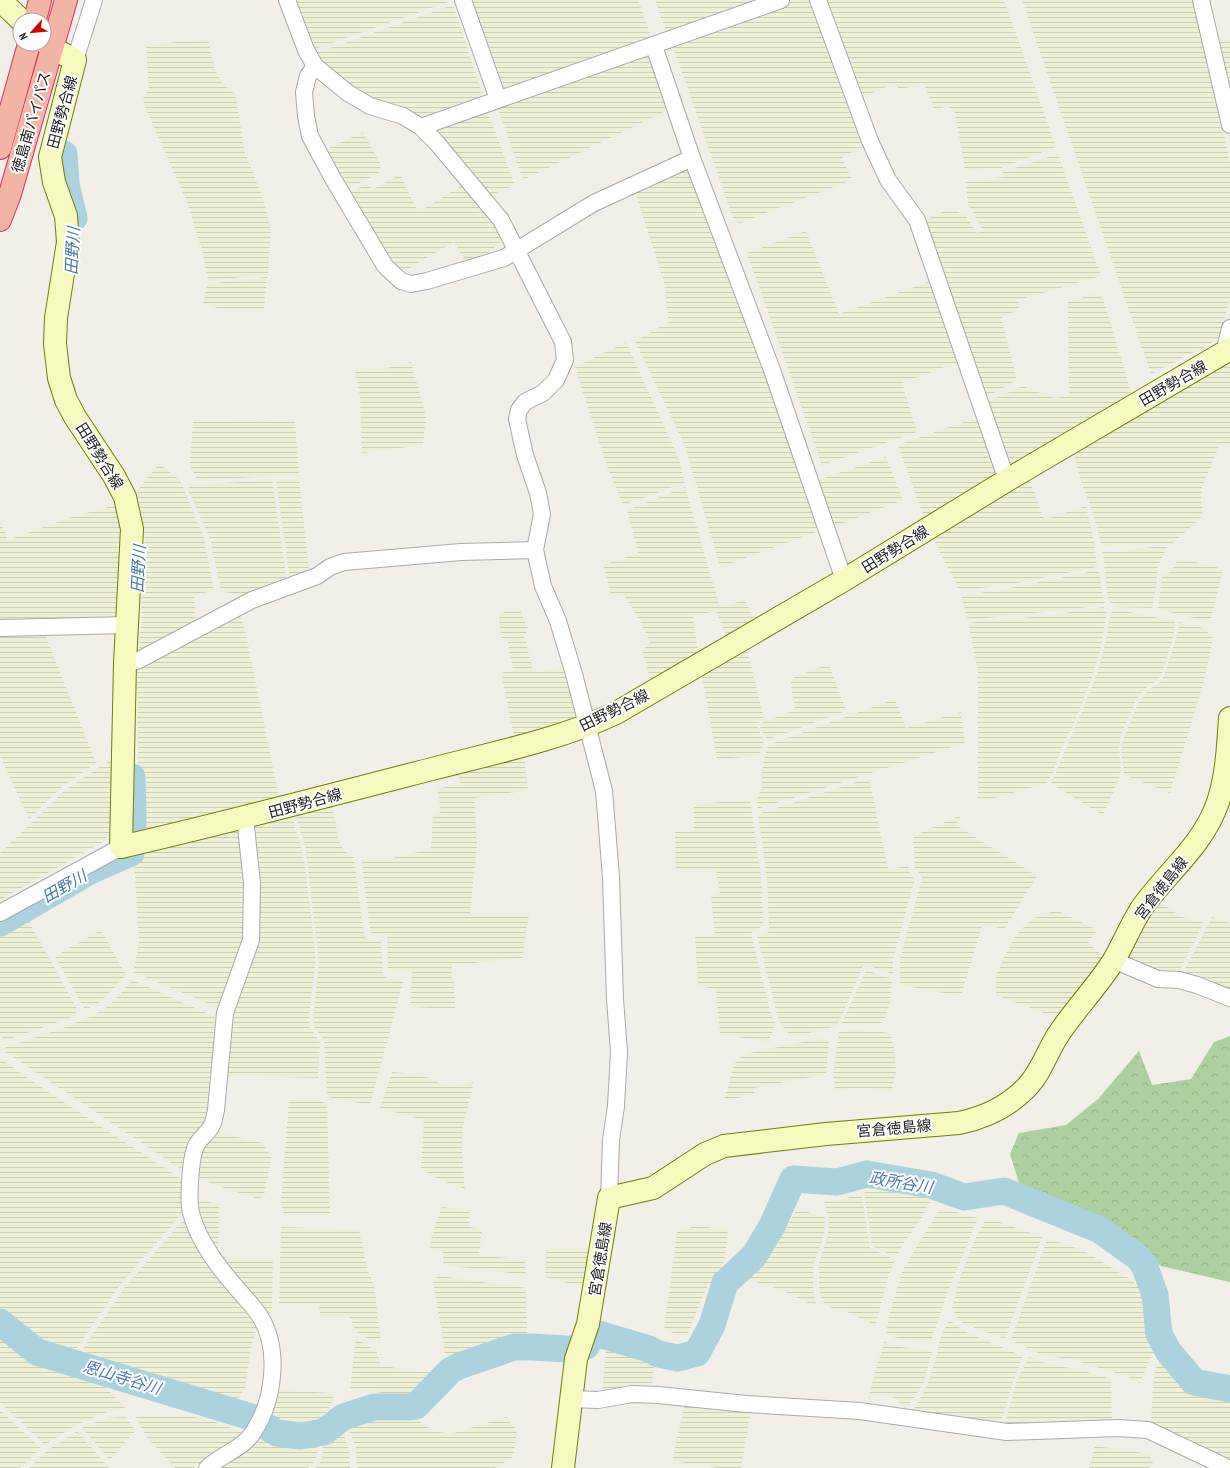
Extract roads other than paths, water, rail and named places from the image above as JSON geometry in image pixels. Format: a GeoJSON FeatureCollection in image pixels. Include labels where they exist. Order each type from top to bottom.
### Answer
{"type":"FeatureCollection","features":[{"type":"Feature","properties":{"kind":"highway"},"geometry":{"type":"LineString","coordinates":[[37,12],[40,0]]}},
{"type":"Feature","properties":{"kind":"highway","name":"徳島南バイパス"},"geometry":{"type":"LineString","coordinates":[[52,34],[66,0]]}},
{"type":"Feature","properties":{"kind":"highway","name":"徳島南バイパス"},"geometry":{"type":"LineString","coordinates":[[0,148],[27,52]]}},
{"type":"Feature","properties":{"kind":"highway","name":"徳島南バイパス"},"geometry":{"type":"LineString","coordinates":[[0,220],[10,194],[46,52]]}},
{"type":"Feature","properties":{"kind":"main road"},"geometry":{"type":"LineString","coordinates":[[0,0],[13,12]]}},
{"type":"Feature","properties":{"kind":"main road","name":"田野勢合線"},"geometry":{"type":"LineString","coordinates":[[52,46],[75,60],[50,157],[54,182],[66,216],[68,242],[56,318],[55,344],[59,378],[66,400],[75,417],[114,476],[125,497],[132,528],[127,625],[130,663],[121,847],[245,818],[505,750],[588,726],[616,712],[844,580],[1009,479],[1227,351]]}},
{"type":"Feature","properties":{"kind":"main road","name":"宮倉徳島線"},"geometry":{"type":"LineString","coordinates":[[562,1468],[576,1359],[588,1324],[609,1198],[653,1188],[704,1154],[724,1146],[826,1134],[959,1123],[973,1120],[999,1108],[1026,1088],[1066,1023],[1091,993],[1114,960],[1141,910],[1154,892],[1184,859],[1206,829],[1218,802],[1227,760],[1230,718]]}},
{"type":"Feature","properties":{"kind":"street"},"geometry":{"type":"LineString","coordinates":[[75,60],[94,0]]}},
{"type":"Feature","properties":{"kind":"street"},"geometry":{"type":"LineString","coordinates":[[287,0],[306,50],[315,66],[348,93],[365,103],[403,116],[421,127],[436,142],[502,220],[563,342],[565,360],[556,380],[542,393],[524,402],[519,410],[517,419],[525,455],[538,493],[542,514],[535,550],[543,586],[558,621],[588,726],[604,791],[611,877],[615,999],[619,1052],[609,1198]]}},
{"type":"Feature","properties":{"kind":"street"},"geometry":{"type":"LineString","coordinates":[[463,0],[498,99]]}},
{"type":"Feature","properties":{"kind":"street"},"geometry":{"type":"LineString","coordinates":[[421,127],[781,0]]}},
{"type":"Feature","properties":{"kind":"street"},"geometry":{"type":"LineString","coordinates":[[818,0],[870,141],[888,180],[917,220],[1003,469],[1009,479]]}},
{"type":"Feature","properties":{"kind":"street"},"geometry":{"type":"LineString","coordinates":[[1201,0],[1230,125]]}},
{"type":"Feature","properties":{"kind":"street"},"geometry":{"type":"LineString","coordinates":[[654,46],[692,158],[772,370],[844,580]]}},
{"type":"Feature","properties":{"kind":"street"},"geometry":{"type":"LineString","coordinates":[[315,66],[308,76],[304,92],[306,116],[310,136],[332,177],[385,266],[401,281],[411,284],[427,281],[504,258],[594,203],[692,158]]}},
{"type":"Feature","properties":{"kind":"street"},"geometry":{"type":"LineString","coordinates":[[1227,351],[1230,328]]}},
{"type":"Feature","properties":{"kind":"street"},"geometry":{"type":"LineString","coordinates":[[130,663],[252,600],[317,576],[330,567],[344,562],[461,552],[535,550]]}},
{"type":"Feature","properties":{"kind":"street"},"geometry":{"type":"LineString","coordinates":[[0,628],[127,625]]}},
{"type":"Feature","properties":{"kind":"street"},"geometry":{"type":"LineString","coordinates":[[207,1468],[241,1446],[259,1422],[271,1388],[272,1357],[269,1338],[261,1318],[220,1270],[202,1241],[191,1212],[190,1190],[194,1155],[197,1145],[212,1125],[216,1110],[225,1013],[251,940],[252,883],[245,818]]}},
{"type":"Feature","properties":{"kind":"street"},"geometry":{"type":"LineString","coordinates":[[0,913],[121,847]]}},
{"type":"Feature","properties":{"kind":"street"},"geometry":{"type":"LineString","coordinates":[[1114,960],[1158,979],[1179,980],[1197,985],[1230,998]]}},
{"type":"Feature","properties":{"kind":"street"},"geometry":{"type":"LineString","coordinates":[[571,1399],[598,1400],[632,1394],[658,1395],[746,1404],[860,1411],[1007,1432],[1118,1428],[1148,1430],[1228,1468]]}},
{"type":"Feature","properties":{"kind":"waterway","name":"田野川"},"geometry":{"type":"LineString","coordinates":[[64,154],[66,184],[74,218]]}},
{"type":"Feature","properties":{"kind":"waterway","name":"田野川"},"geometry":{"type":"LineString","coordinates":[[0,923],[90,871],[131,853],[133,820],[132,777]]}},
{"type":"Feature","properties":{"kind":"waterway","name":"政所谷川"},"geometry":{"type":"LineString","coordinates":[[586,1346],[595,1333],[649,1349],[658,1354],[678,1358],[697,1353],[712,1325],[725,1283],[754,1256],[772,1226],[793,1179],[837,1182],[867,1174],[931,1185],[964,1197],[1004,1191],[1100,1230],[1139,1258],[1145,1267],[1155,1295],[1159,1334],[1168,1351],[1194,1382],[1230,1389]]}},
{"type":"Feature","properties":{"kind":"waterway","name":"政所谷川"},"geometry":{"type":"LineString","coordinates":[[0,1322],[37,1352],[251,1417],[277,1433],[300,1436],[324,1432],[343,1417],[374,1407],[416,1406],[450,1371],[459,1366],[514,1347],[568,1349]]}},
{"type":"Feature","properties":{"kind":"water label","name":"恩山寺谷川"},"geometry":{"type":"Point","coordinates":[122,1377]}}]}
